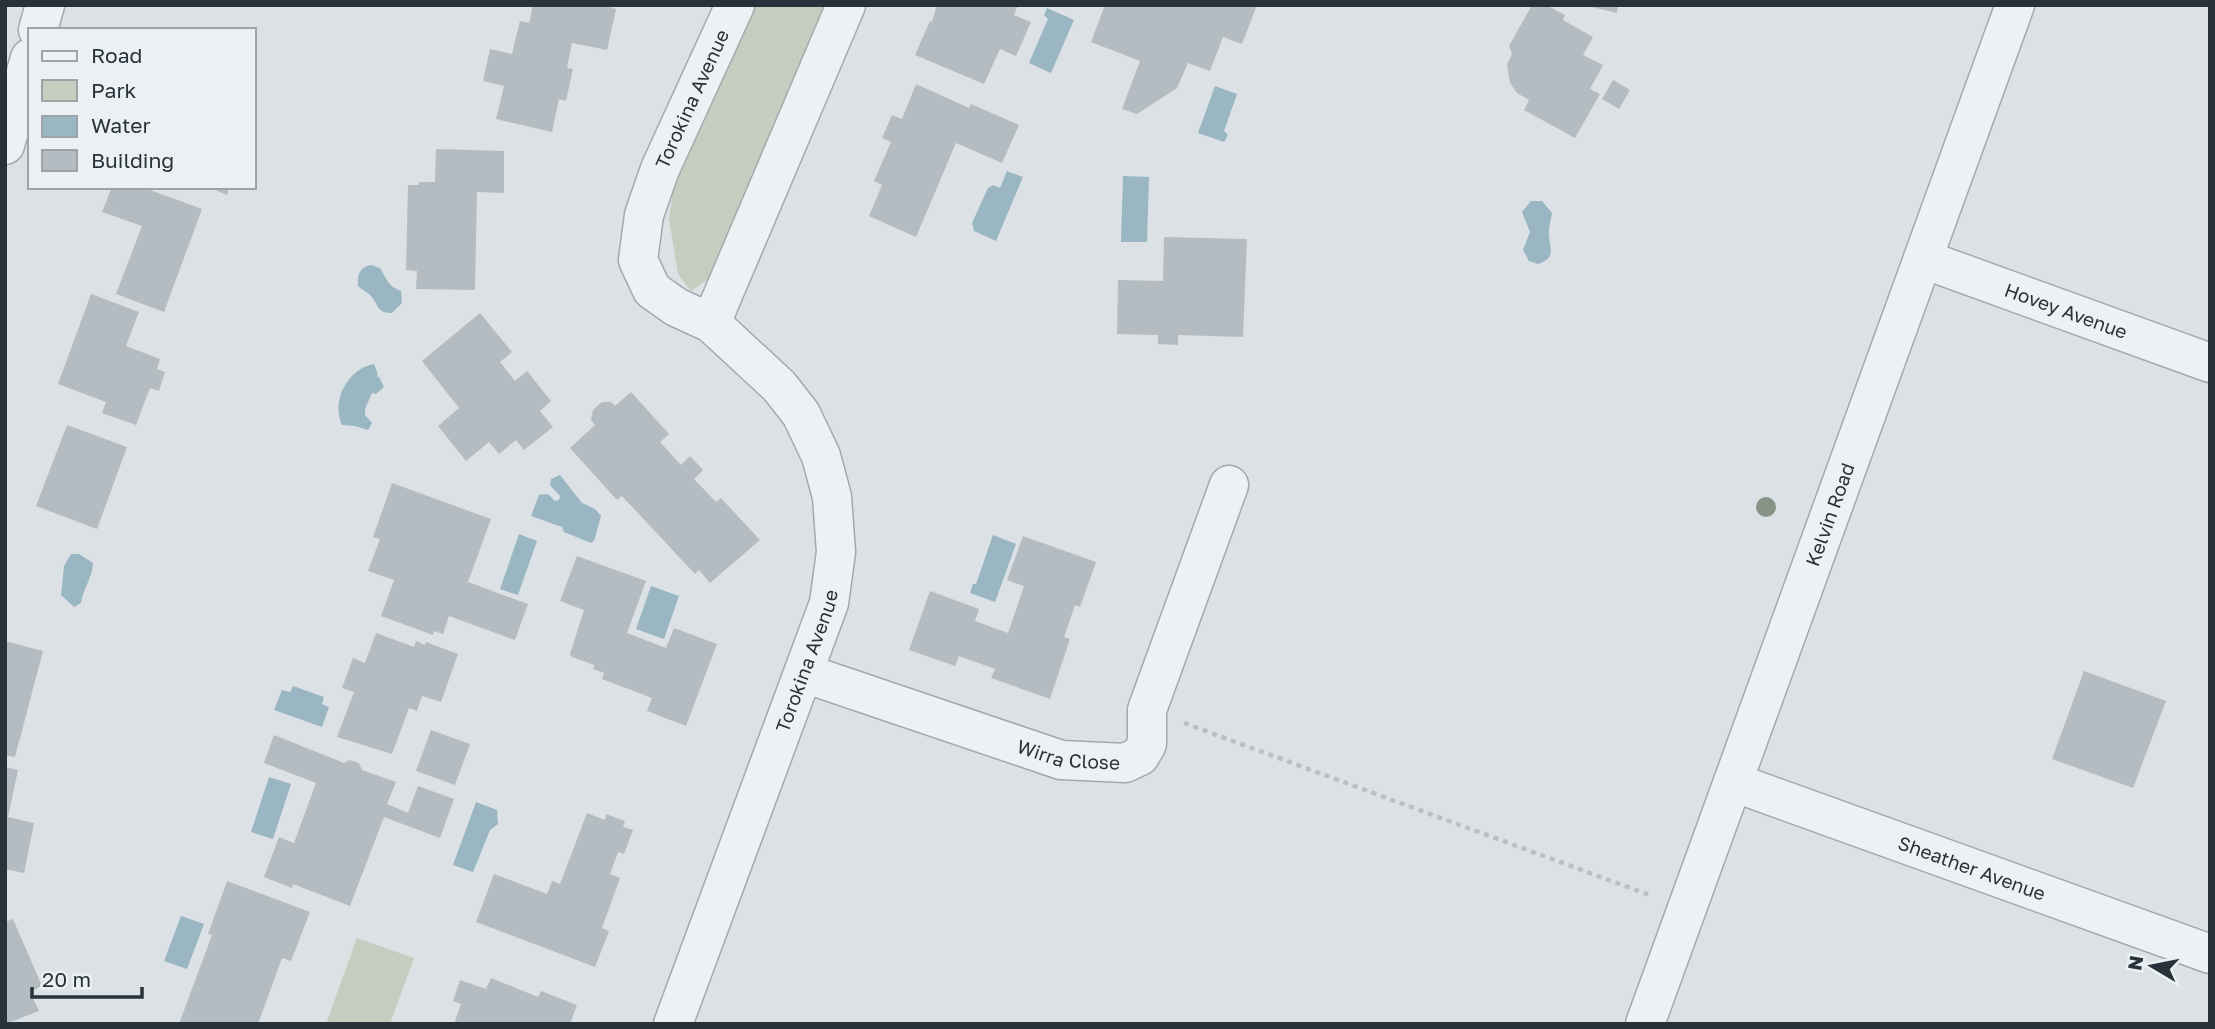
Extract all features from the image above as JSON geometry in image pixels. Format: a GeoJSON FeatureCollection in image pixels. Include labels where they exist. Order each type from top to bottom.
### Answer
{"type":"FeatureCollection","features":[{"type":"Feature","properties":{"kind":"street"},"geometry":{"type":"LineString","coordinates":[[39,28],[45,5]]}},
{"type":"Feature","properties":{"kind":"street","name":"Torokina Avenue"},"geometry":{"type":"LineString","coordinates":[[673,1024],[829,603],[836,552],[832,497],[821,456],[801,414],[779,386],[711,323],[676,307],[652,290],[638,260],[644,215],[660,169],[735,5]]}},
{"type":"Feature","properties":{"kind":"street"},"geometry":{"type":"LineString","coordinates":[[711,323],[846,5]]}},
{"type":"Feature","properties":{"kind":"street","name":"Kelvin Road"},"geometry":{"type":"LineString","coordinates":[[1645,1024],[2015,5]]}},
{"type":"Feature","properties":{"kind":"street"},"geometry":{"type":"LineString","coordinates":[[5,145],[28,65]]}},
{"type":"Feature","properties":{"kind":"street","name":"Hovey Avenue"},"geometry":{"type":"LineString","coordinates":[[1923,259],[2210,363]]}},
{"type":"Feature","properties":{"kind":"street","name":"Wirra Close"},"geometry":{"type":"LineString","coordinates":[[804,673],[1061,760],[1125,763],[1140,756],[1147,744],[1147,710],[1229,485]]}},
{"type":"Feature","properties":{"kind":"street","name":"Sheather Avenue"},"geometry":{"type":"LineString","coordinates":[[1733,782],[2210,954]]}},
{"type":"Feature","properties":{"kind":"path"},"geometry":{"type":"LineString","coordinates":[[1147,710],[1687,910]]}},
{"type":"Feature","properties":{"kind":"green space"},"geometry":{"type":"Polygon","coordinates":[[[755,5],[829,5],[710,278],[691,291],[678,274],[669,219],[675,178],[755,5]]]}},
{"type":"Feature","properties":{"kind":"green space"},"geometry":{"type":"Polygon","coordinates":[[[357,938],[414,958],[390,1024],[326,1024],[357,938]]]}},
{"type":"Feature","properties":{"kind":"water"},"geometry":{"type":"Polygon","coordinates":[[[1047,8],[1074,20],[1051,73],[1029,63],[1048,19],[1044,15],[1047,8]]]}},
{"type":"Feature","properties":{"kind":"water"},"geometry":{"type":"Polygon","coordinates":[[[1215,86],[1237,94],[1224,131],[1228,135],[1224,142],[1198,133],[1215,86]]]}},
{"type":"Feature","properties":{"kind":"water"},"geometry":{"type":"Polygon","coordinates":[[[1007,171],[1023,177],[996,241],[974,231],[972,223],[988,188],[993,185],[1000,188],[1007,171]]]}},
{"type":"Feature","properties":{"kind":"water"},"geometry":{"type":"Polygon","coordinates":[[[1123,176],[1149,177],[1147,242],[1121,242],[1123,176]]]}},
{"type":"Feature","properties":{"kind":"water"},"geometry":{"type":"Polygon","coordinates":[[[1531,201],[1542,201],[1552,213],[1549,233],[1551,253],[1544,262],[1538,264],[1529,261],[1523,250],[1530,232],[1522,212],[1531,201]]]}},
{"type":"Feature","properties":{"kind":"water"},"geometry":{"type":"Polygon","coordinates":[[[372,265],[381,269],[391,285],[401,291],[402,303],[392,313],[381,310],[370,295],[358,286],[360,272],[372,265]]]}},
{"type":"Feature","properties":{"kind":"water"},"geometry":{"type":"Polygon","coordinates":[[[374,364],[378,375],[376,376],[384,387],[376,394],[372,393],[365,409],[365,415],[372,423],[368,430],[342,425],[339,406],[344,387],[356,372],[374,364]]]}},
{"type":"Feature","properties":{"kind":"water"},"geometry":{"type":"Polygon","coordinates":[[[560,475],[582,503],[595,509],[601,516],[594,541],[591,543],[564,532],[562,527],[531,516],[539,495],[548,494],[555,501],[559,500],[560,496],[550,485],[551,479],[560,475]]]}},
{"type":"Feature","properties":{"kind":"water"},"geometry":{"type":"Polygon","coordinates":[[[519,534],[537,541],[518,595],[500,589],[519,534]]]}},
{"type":"Feature","properties":{"kind":"water"},"geometry":{"type":"Polygon","coordinates":[[[993,535],[1016,544],[995,602],[970,593],[973,584],[976,584],[993,535]]]}},
{"type":"Feature","properties":{"kind":"water"},"geometry":{"type":"Polygon","coordinates":[[[71,554],[79,554],[93,563],[81,603],[74,607],[61,595],[64,566],[71,554]]]}},
{"type":"Feature","properties":{"kind":"water"},"geometry":{"type":"Polygon","coordinates":[[[651,586],[679,596],[664,639],[636,629],[651,586]]]}},
{"type":"Feature","properties":{"kind":"water"},"geometry":{"type":"Polygon","coordinates":[[[293,686],[324,697],[322,704],[329,707],[322,727],[274,710],[282,690],[290,692],[293,686]]]}},
{"type":"Feature","properties":{"kind":"water"},"geometry":{"type":"Polygon","coordinates":[[[269,777],[291,784],[273,839],[251,832],[269,777]]]}},
{"type":"Feature","properties":{"kind":"water"},"geometry":{"type":"Polygon","coordinates":[[[476,802],[497,810],[498,824],[490,830],[473,872],[453,865],[476,802]]]}},
{"type":"Feature","properties":{"kind":"water"},"geometry":{"type":"Polygon","coordinates":[[[181,916],[204,924],[187,969],[164,961],[181,916]]]}},
{"type":"Feature","properties":{"kind":"building"},"geometry":{"type":"Polygon","coordinates":[[[533,5],[602,5],[616,9],[607,50],[572,43],[567,68],[573,69],[566,101],[559,99],[552,132],[496,119],[504,86],[483,81],[490,49],[512,54],[520,21],[529,23],[533,5]]]}},
{"type":"Feature","properties":{"kind":"building"},"geometry":{"type":"Polygon","coordinates":[[[937,5],[1018,5],[1014,15],[1031,22],[1016,56],[1000,49],[984,84],[915,55],[930,21],[932,22],[937,5]]]}},
{"type":"Feature","properties":{"kind":"building"},"geometry":{"type":"Polygon","coordinates":[[[1105,5],[1257,5],[1242,44],[1223,37],[1210,71],[1188,63],[1177,88],[1137,114],[1122,109],[1140,61],[1091,42],[1105,5]]]}},
{"type":"Feature","properties":{"kind":"building"},"geometry":{"type":"Polygon","coordinates":[[[1532,5],[1546,5],[1565,15],[1563,20],[1593,37],[1583,55],[1603,65],[1590,89],[1600,94],[1575,138],[1524,110],[1529,100],[1517,93],[1510,83],[1507,64],[1512,54],[1509,46],[1532,5]]]}},
{"type":"Feature","properties":{"kind":"building"},"geometry":{"type":"Polygon","coordinates":[[[1584,5],[1618,5],[1617,13],[1584,5]]]}},
{"type":"Feature","properties":{"kind":"building"},"geometry":{"type":"Polygon","coordinates":[[[1613,80],[1630,90],[1619,109],[1602,99],[1613,80]]]}},
{"type":"Feature","properties":{"kind":"building"},"geometry":{"type":"Polygon","coordinates":[[[916,84],[969,108],[971,104],[1019,125],[1002,163],[956,143],[916,237],[869,216],[882,185],[874,181],[891,142],[882,138],[892,115],[902,119],[916,84]]]}},
{"type":"Feature","properties":{"kind":"building"},"geometry":{"type":"Polygon","coordinates":[[[436,149],[504,151],[504,193],[477,192],[475,290],[416,289],[417,271],[406,270],[408,185],[435,182],[436,149]]]}},
{"type":"Feature","properties":{"kind":"building"},"geometry":{"type":"Polygon","coordinates":[[[111,189],[147,189],[202,209],[164,312],[116,294],[142,226],[102,212],[111,189]]]}},
{"type":"Feature","properties":{"kind":"building"},"geometry":{"type":"Polygon","coordinates":[[[213,189],[228,189],[227,195],[213,189]]]}},
{"type":"Feature","properties":{"kind":"building"},"geometry":{"type":"Polygon","coordinates":[[[1164,237],[1247,239],[1243,337],[1178,335],[1178,345],[1158,344],[1158,335],[1117,334],[1118,280],[1163,281],[1164,237]]]}},
{"type":"Feature","properties":{"kind":"building"},"geometry":{"type":"Polygon","coordinates":[[[91,294],[139,312],[126,346],[160,359],[157,369],[165,372],[159,391],[150,388],[136,425],[102,413],[106,402],[58,384],[91,294]]]}},
{"type":"Feature","properties":{"kind":"building"},"geometry":{"type":"Polygon","coordinates":[[[480,313],[512,352],[500,362],[515,381],[527,371],[551,401],[540,411],[553,427],[524,450],[516,440],[499,454],[489,442],[466,461],[438,426],[459,408],[422,361],[480,313]]]}},
{"type":"Feature","properties":{"kind":"building"},"geometry":{"type":"Polygon","coordinates":[[[631,392],[669,434],[660,442],[681,465],[690,456],[703,470],[694,479],[716,502],[721,498],[760,540],[710,583],[699,570],[695,574],[622,496],[617,500],[570,448],[595,425],[591,420],[593,410],[602,402],[611,402],[615,406],[631,392]]]}},
{"type":"Feature","properties":{"kind":"building"},"geometry":{"type":"Polygon","coordinates":[[[67,425],[127,447],[97,529],[36,506],[67,425]]]}},
{"type":"Feature","properties":{"kind":"building"},"geometry":{"type":"Polygon","coordinates":[[[392,483],[491,519],[468,582],[528,604],[515,640],[449,616],[443,634],[434,631],[433,635],[381,616],[394,580],[368,571],[380,539],[373,537],[392,483]]]}},
{"type":"Feature","properties":{"kind":"building"},"geometry":{"type":"Polygon","coordinates":[[[1023,536],[1096,562],[1080,607],[1075,605],[1064,637],[1070,639],[1050,699],[991,678],[995,669],[959,656],[955,666],[909,650],[930,591],[979,609],[975,621],[1008,633],[1024,586],[1007,580],[1023,536]]]}},
{"type":"Feature","properties":{"kind":"building"},"geometry":{"type":"Polygon","coordinates":[[[577,556],[646,581],[627,633],[666,648],[674,628],[717,644],[686,726],[647,711],[652,698],[602,679],[604,673],[593,669],[594,665],[570,654],[584,610],[560,601],[577,556]]]}},
{"type":"Feature","properties":{"kind":"building"},"geometry":{"type":"Polygon","coordinates":[[[376,633],[414,647],[416,641],[425,645],[426,642],[458,654],[441,702],[422,696],[417,711],[409,708],[392,754],[337,737],[354,692],[342,688],[353,658],[365,663],[376,633]]]}},
{"type":"Feature","properties":{"kind":"building"},"geometry":{"type":"Polygon","coordinates":[[[5,641],[43,651],[15,757],[5,755],[5,641]]]}},
{"type":"Feature","properties":{"kind":"building"},"geometry":{"type":"Polygon","coordinates":[[[2084,671],[2166,701],[2133,788],[2052,759],[2084,671]]]}},
{"type":"Feature","properties":{"kind":"building"},"geometry":{"type":"Polygon","coordinates":[[[431,730],[470,744],[455,785],[416,771],[431,730]]]}},
{"type":"Feature","properties":{"kind":"building"},"geometry":{"type":"Polygon","coordinates":[[[274,735],[344,763],[349,760],[359,763],[362,770],[396,782],[387,804],[408,813],[418,786],[454,799],[440,838],[384,817],[350,906],[293,884],[292,888],[264,877],[279,837],[294,843],[316,783],[264,763],[274,735]]]}},
{"type":"Feature","properties":{"kind":"building"},"geometry":{"type":"Polygon","coordinates":[[[5,767],[18,770],[8,817],[34,823],[24,873],[5,869],[5,767]]]}},
{"type":"Feature","properties":{"kind":"building"},"geometry":{"type":"Polygon","coordinates":[[[587,813],[605,820],[606,814],[625,821],[623,827],[633,830],[624,854],[618,852],[610,874],[620,878],[602,928],[609,931],[595,967],[476,922],[494,874],[547,894],[552,881],[560,884],[587,813]]]}},
{"type":"Feature","properties":{"kind":"building"},"geometry":{"type":"Polygon","coordinates":[[[227,881],[310,912],[291,961],[282,958],[258,1024],[179,1024],[212,935],[208,934],[227,881]]]}},
{"type":"Feature","properties":{"kind":"building"},"geometry":{"type":"Polygon","coordinates":[[[13,919],[42,986],[30,992],[39,1011],[5,1024],[5,922],[13,919]]]}},
{"type":"Feature","properties":{"kind":"building"},"geometry":{"type":"Polygon","coordinates":[[[491,978],[538,997],[541,991],[577,1005],[570,1024],[454,1024],[461,1004],[453,1001],[460,980],[486,989],[491,978]]]}}]}
